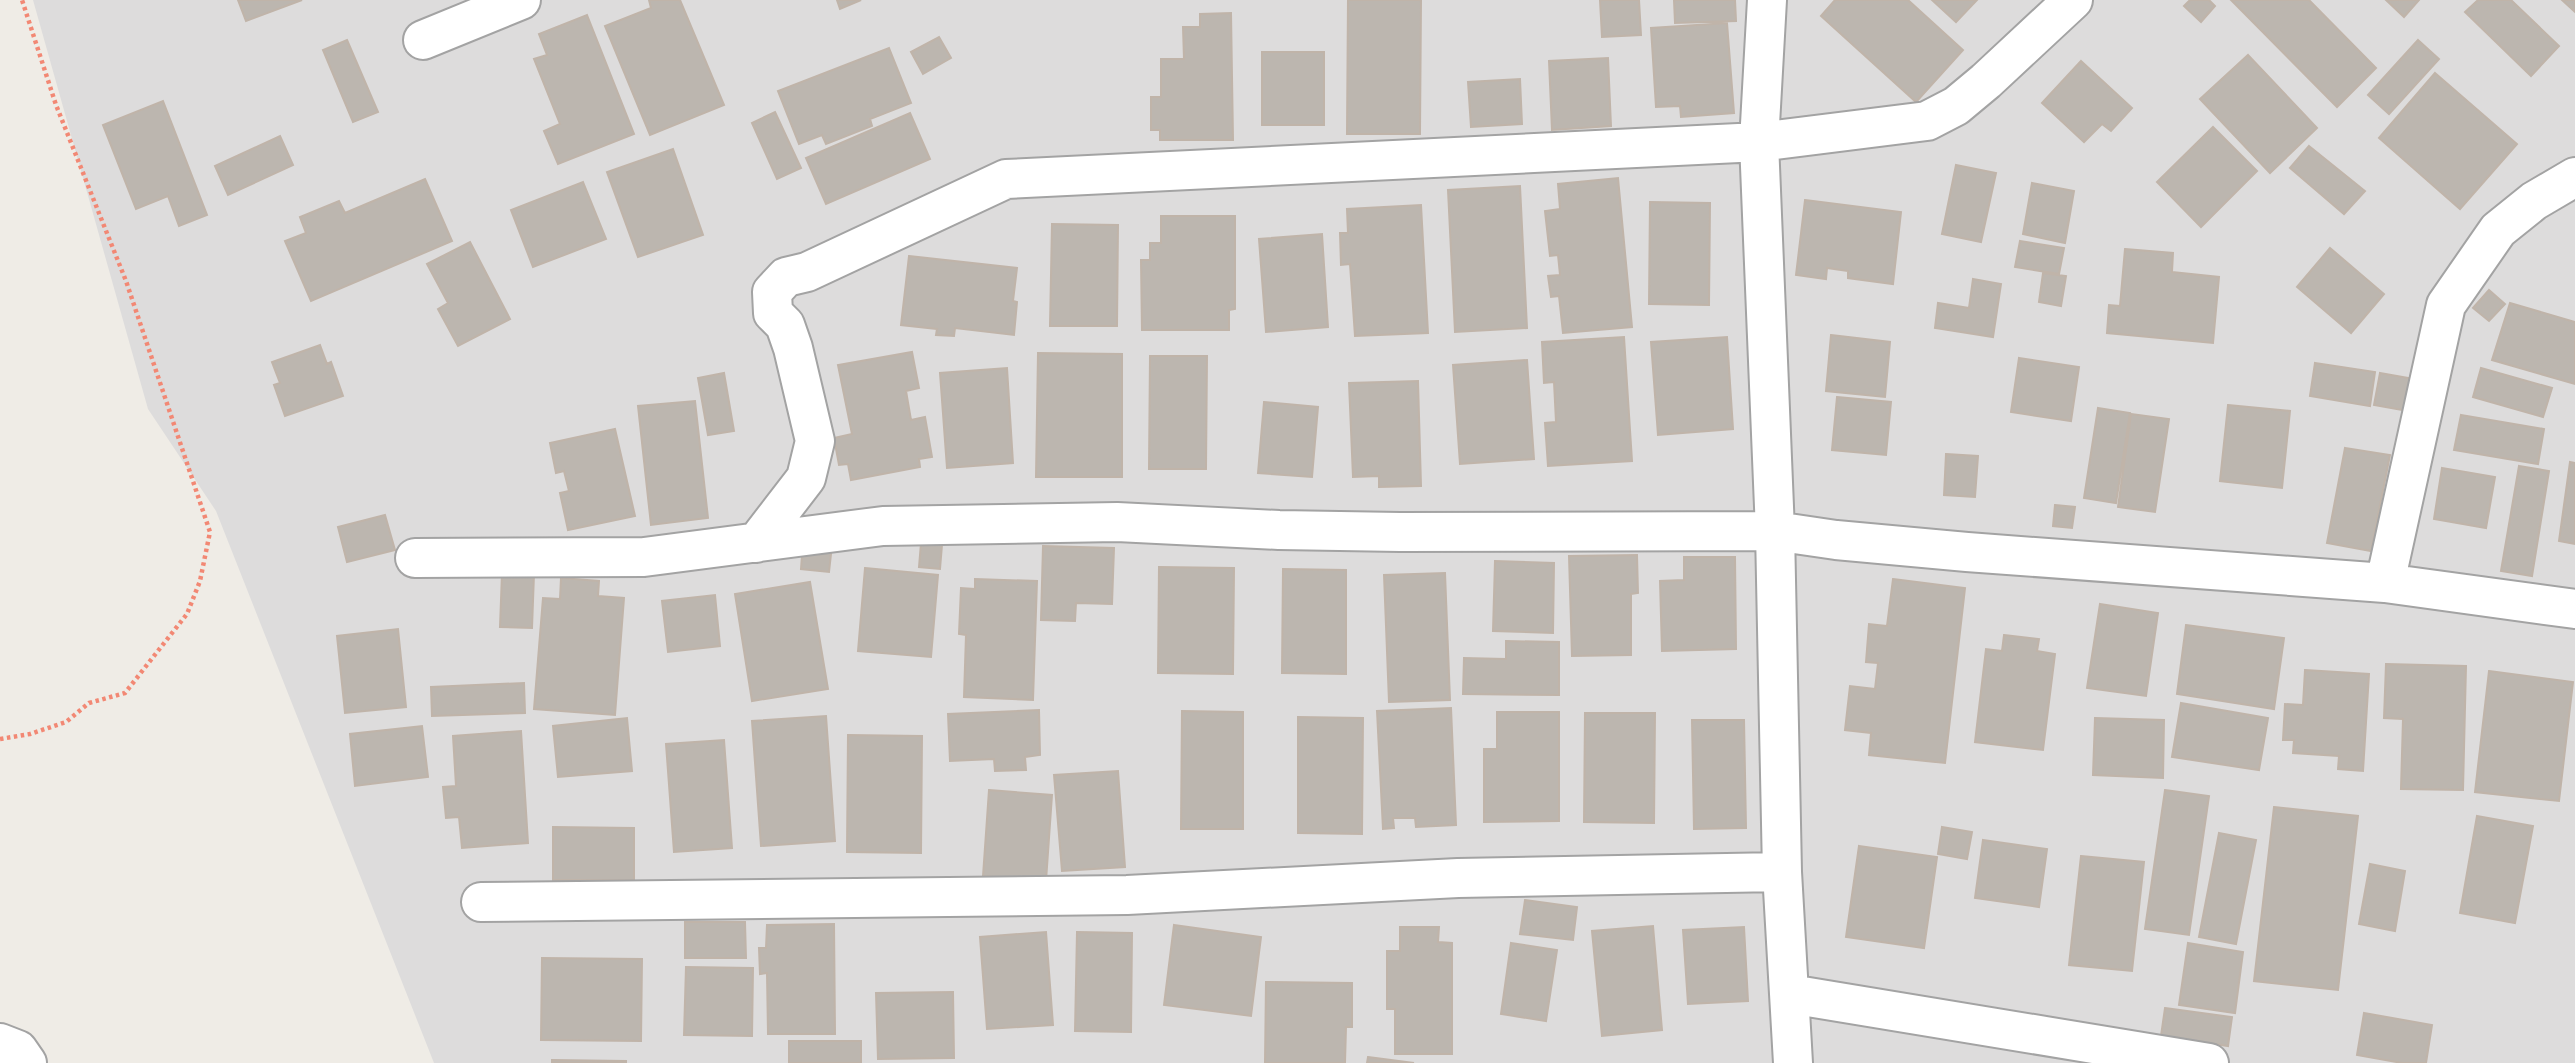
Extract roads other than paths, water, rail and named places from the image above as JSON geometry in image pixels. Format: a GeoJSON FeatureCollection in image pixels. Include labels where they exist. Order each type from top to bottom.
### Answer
{"type":"FeatureCollection","features":[{"type":"Feature","properties":{"kind":"street"},"geometry":{"type":"LineString","coordinates":[[424,40],[521,0]]}},
{"type":"Feature","properties":{"kind":"street"},"geometry":{"type":"LineString","coordinates":[[1768,0],[1759,142],[1775,531],[1782,872],[1793,1063]]}},
{"type":"Feature","properties":{"kind":"street"},"geometry":{"type":"LineString","coordinates":[[755,543],[806,478],[815,441],[793,348],[785,326],[773,313],[772,292],[786,277],[807,272],[1006,179],[1759,142],[1927,121],[1966,98],[2073,0]]}},
{"type":"Feature","properties":{"kind":"street"},"geometry":{"type":"LineString","coordinates":[[2385,583],[2446,305],[2498,230],[2534,201],[2575,177]]}},
{"type":"Feature","properties":{"kind":"street"},"geometry":{"type":"LineString","coordinates":[[415,558],[644,557],[883,526],[1117,522],[1400,533],[1775,531],[1836,540],[1967,552],[2385,583],[2575,609]]}},
{"type":"Feature","properties":{"kind":"street"},"geometry":{"type":"LineString","coordinates":[[481,902],[1127,895],[1458,878],[1782,872]]}},
{"type":"Feature","properties":{"kind":"street"},"geometry":{"type":"LineString","coordinates":[[1790,994],[2209,1063]]}},
{"type":"Feature","properties":{"kind":"street"},"geometry":{"type":"LineString","coordinates":[[0,1043],[18,1050],[27,1063]]}}]}
